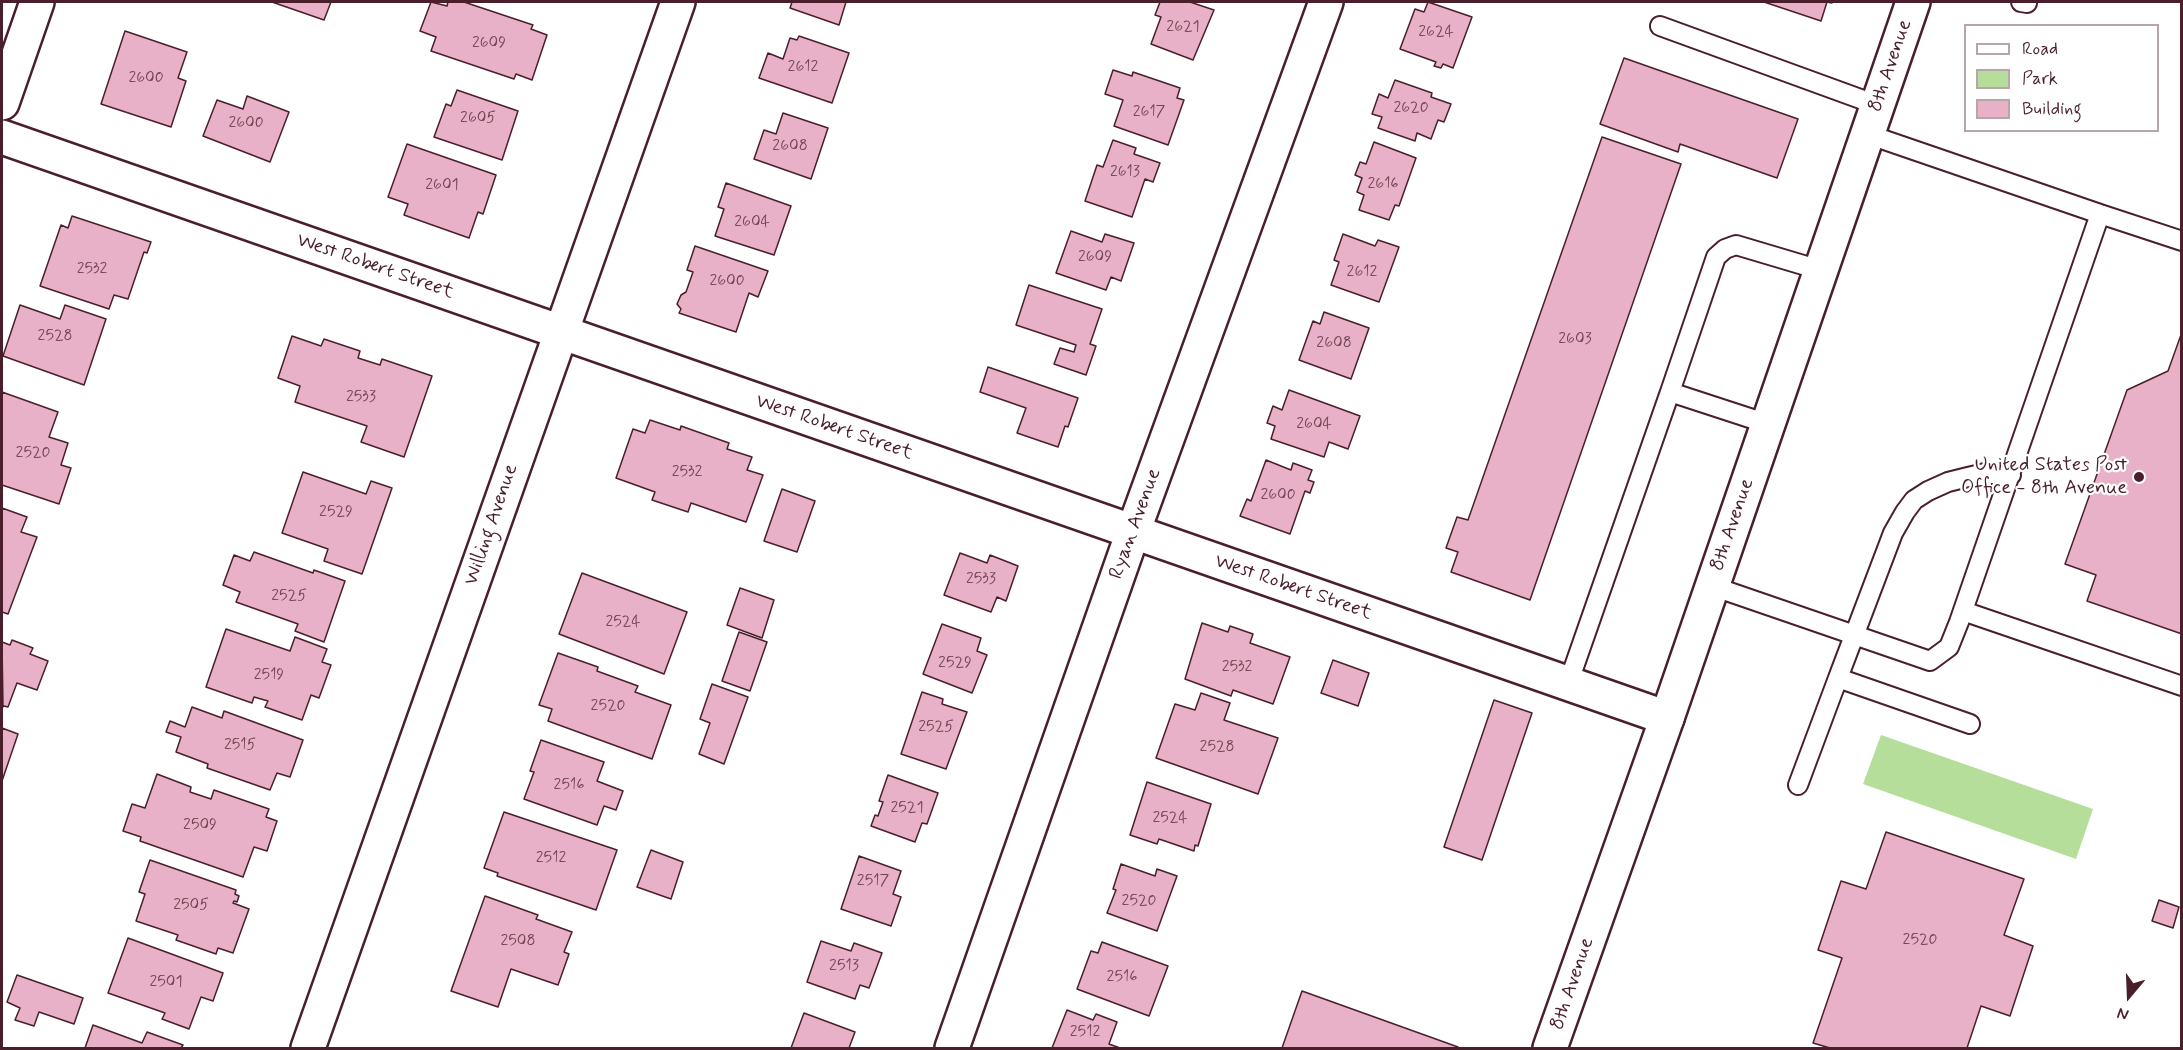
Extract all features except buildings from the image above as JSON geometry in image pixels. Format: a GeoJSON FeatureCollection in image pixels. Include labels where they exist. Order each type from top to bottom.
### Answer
{"type":"FeatureCollection","features":[{"type":"Feature","properties":{"kind":"street"},"geometry":{"type":"LineString","coordinates":[[2,103],[37,2]]}},
{"type":"Feature","properties":{"kind":"street","name":"Willing Avenue"},"geometry":{"type":"LineString","coordinates":[[308,1048],[678,2]]}},
{"type":"Feature","properties":{"kind":"street","name":"Ryan Avenue"},"geometry":{"type":"LineString","coordinates":[[952,1048],[1133,532],[1326,2]]}},
{"type":"Feature","properties":{"kind":"street","name":"8th Avenue"},"geometry":{"type":"LineString","coordinates":[[1550,1048],[1667,718],[1913,2]]}},
{"type":"Feature","properties":{"kind":"street","name":"West Robert Street"},"geometry":{"type":"LineString","coordinates":[[2,137],[1667,718]]}},
{"type":"Feature","properties":{"kind":"lane"},"geometry":{"type":"LineString","coordinates":[[2021,2],[2027,2]]}},
{"type":"Feature","properties":{"kind":"lane"},"geometry":{"type":"LineString","coordinates":[[1660,26],[1872,119],[2100,214],[2181,241]]}},
{"type":"Feature","properties":{"kind":"lane"},"geometry":{"type":"LineString","coordinates":[[1712,586],[1930,661],[1949,647],[2011,475],[2100,214]]}},
{"type":"Feature","properties":{"kind":"lane"},"geometry":{"type":"LineString","coordinates":[[1568,684],[1716,257],[1725,249],[1736,245],[1820,270]]}},
{"type":"Feature","properties":{"kind":"lane"},"geometry":{"type":"LineString","coordinates":[[1671,392],[1768,423]]}},
{"type":"Feature","properties":{"kind":"lane"},"geometry":{"type":"LineString","coordinates":[[1798,785],[1893,533],[1914,500],[1948,482],[1986,473],[2011,475]]}},
{"type":"Feature","properties":{"kind":"lane"},"geometry":{"type":"LineString","coordinates":[[1963,610],[2181,686]]}},
{"type":"Feature","properties":{"kind":"lane"},"geometry":{"type":"LineString","coordinates":[[1838,678],[1970,724]]}},
{"type":"Feature","properties":{"kind":"green space"},"geometry":{"type":"Polygon","coordinates":[[[1881,735],[2093,809],[2076,859],[1863,784],[1881,735]]]}},
{"type":"Feature","properties":{"kind":"place","name":"United States Post Office - 8th Avenue"},"geometry":{"type":"Point","coordinates":[2139,477]}}]}
